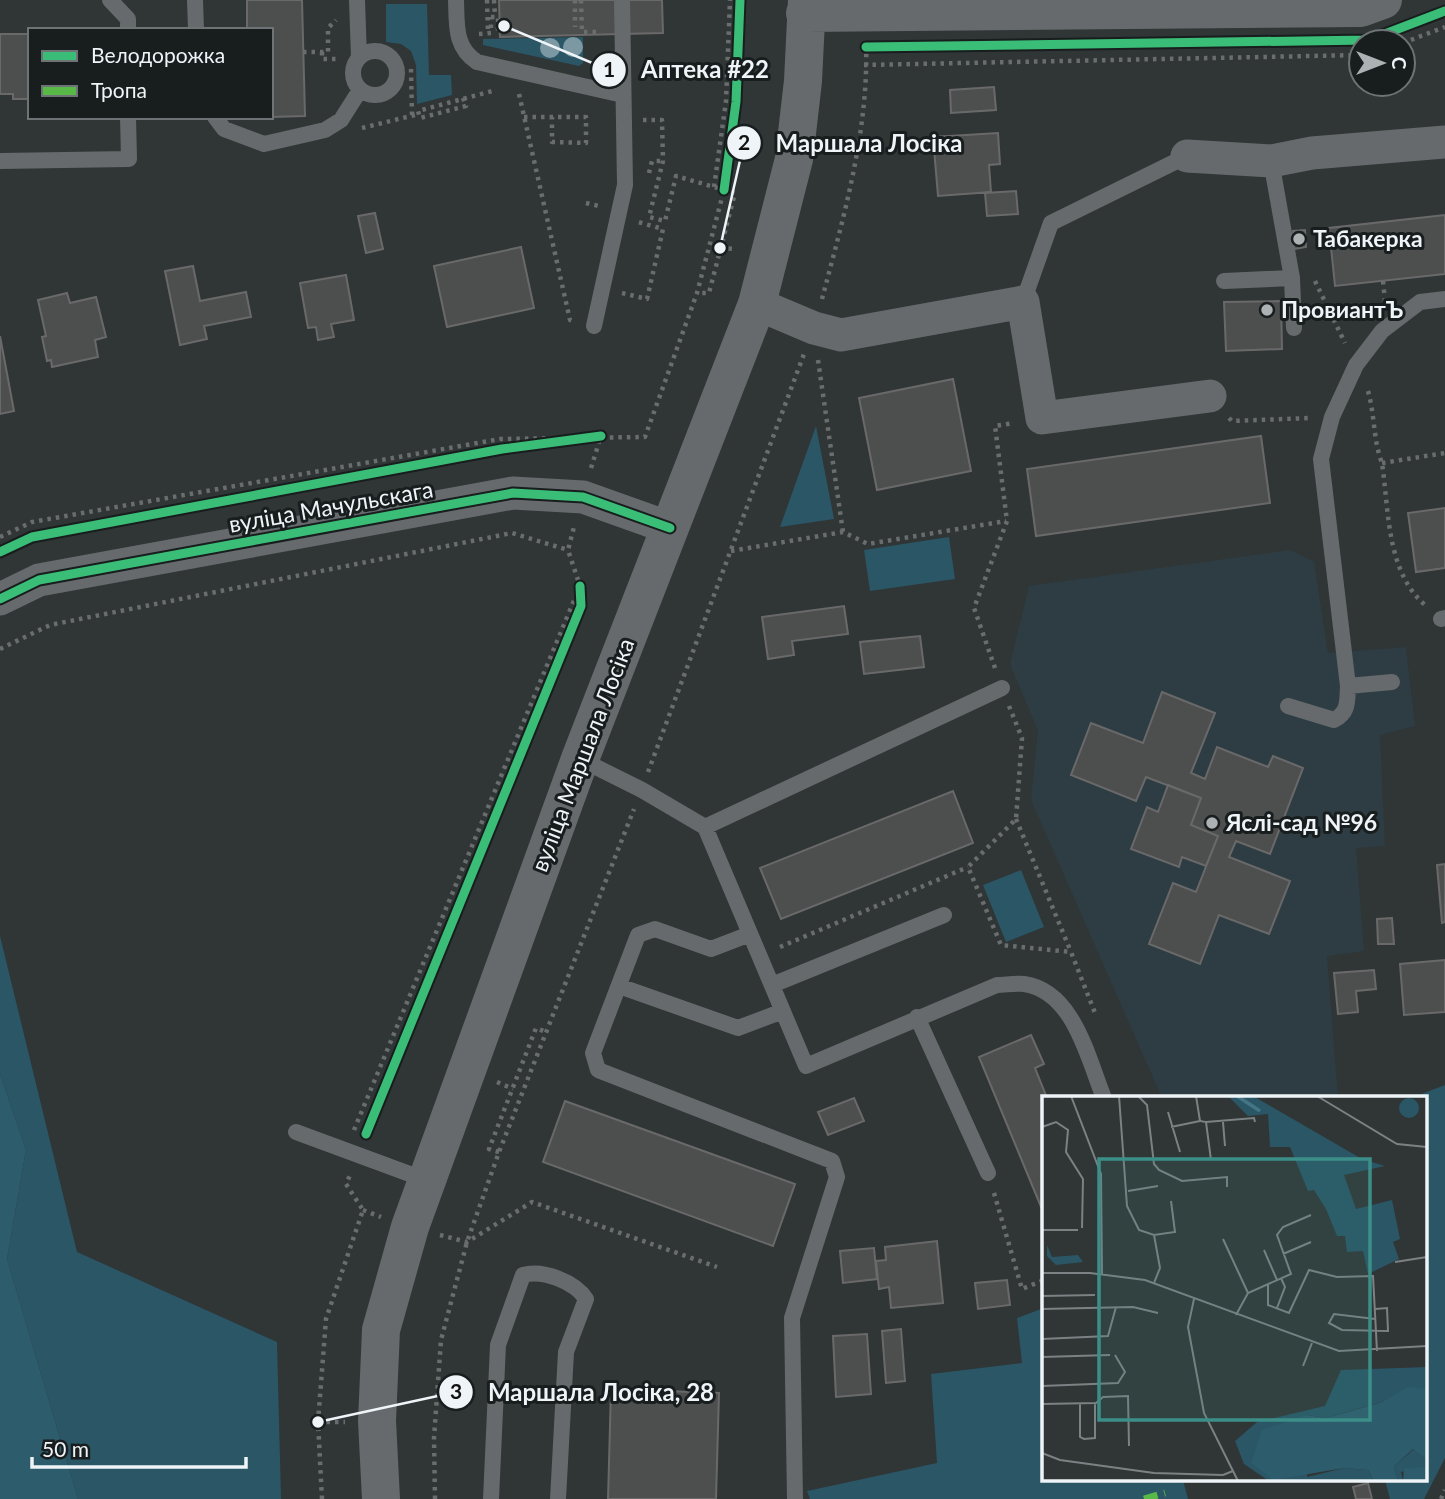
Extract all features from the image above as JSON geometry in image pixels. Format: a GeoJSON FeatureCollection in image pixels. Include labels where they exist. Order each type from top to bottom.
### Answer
{"type":"FeatureCollection","features":[{"type":"Feature","properties":{"kind":"main road"},"geometry":{"type":"LineString","coordinates":[[805,4],[870,36],[1361,8],[1383,0]]}},
{"type":"Feature","properties":{"kind":"main road","name":"вуліца Маршала Лосіка"},"geometry":{"type":"LineString","coordinates":[[381,1499],[377,1421],[381,1330],[426,1180],[580,759],[757,304],[794,159],[803,81],[805,4]]}},
{"type":"Feature","properties":{"kind":"street"},"geometry":{"type":"LineString","coordinates":[[1187,156],[1271,161],[1312,153],[1445,142]]}},
{"type":"Feature","properties":{"kind":"street"},"geometry":{"type":"LineString","coordinates":[[757,304],[814,328],[841,335],[1023,302],[1042,418],[1210,396]]}},
{"type":"Feature","properties":{"kind":"street","name":"вуліца Мачульскага"},"geometry":{"type":"LineString","coordinates":[[0,599],[39,580],[513,493],[583,496],[670,528]]}},
{"type":"Feature","properties":{"kind":"lane"},"geometry":{"type":"LineString","coordinates":[[110,0],[128,19],[128,28]]}},
{"type":"Feature","properties":{"kind":"lane"},"geometry":{"type":"LineString","coordinates":[[195,0],[195,28]]}},
{"type":"Feature","properties":{"kind":"lane"},"geometry":{"type":"LineString","coordinates":[[358,0],[359,58],[353,72],[360,90]]}},
{"type":"Feature","properties":{"kind":"lane"},"geometry":{"type":"LineString","coordinates":[[456,0],[458,40],[466,53],[477,62],[624,95]]}},
{"type":"Feature","properties":{"kind":"lane"},"geometry":{"type":"LineString","coordinates":[[594,326],[625,185],[622,0]]}},
{"type":"Feature","properties":{"kind":"lane"},"geometry":{"type":"LineString","coordinates":[[359,58],[371,52],[384,53],[393,61],[396,74],[391,88],[383,93],[373,94],[360,90]]}},
{"type":"Feature","properties":{"kind":"lane"},"geometry":{"type":"LineString","coordinates":[[216,119],[224,129],[264,144],[326,130],[341,120],[360,90]]}},
{"type":"Feature","properties":{"kind":"lane"},"geometry":{"type":"LineString","coordinates":[[0,161],[129,159],[128,119]]}},
{"type":"Feature","properties":{"kind":"lane"},"geometry":{"type":"LineString","coordinates":[[1023,302],[1051,223],[1187,156]]}},
{"type":"Feature","properties":{"kind":"lane"},"geometry":{"type":"LineString","coordinates":[[1271,161],[1291,270],[1294,328]]}},
{"type":"Feature","properties":{"kind":"lane"},"geometry":{"type":"LineString","coordinates":[[1224,281],[1291,270]]}},
{"type":"Feature","properties":{"kind":"lane"},"geometry":{"type":"LineString","coordinates":[[1288,706],[1334,720],[1344,715],[1347,707],[1348,686],[1321,460],[1332,417],[1356,365],[1382,331],[1420,302],[1445,299]]}},
{"type":"Feature","properties":{"kind":"lane"},"geometry":{"type":"LineString","coordinates":[[1348,686],[1392,682]]}},
{"type":"Feature","properties":{"kind":"lane"},"geometry":{"type":"LineString","coordinates":[[705,827],[1002,688]]}},
{"type":"Feature","properties":{"kind":"lane"},"geometry":{"type":"LineString","coordinates":[[580,759],[642,790],[705,827],[806,1066],[996,985],[1024,984],[1052,995],[1071,1017],[1103,1096]]}},
{"type":"Feature","properties":{"kind":"lane"},"geometry":{"type":"LineString","coordinates":[[772,985],[944,915]]}},
{"type":"Feature","properties":{"kind":"lane"},"geometry":{"type":"LineString","coordinates":[[750,934],[711,949],[655,929],[638,936],[593,1053],[598,1070],[832,1161],[837,1177],[792,1318],[795,1499]]}},
{"type":"Feature","properties":{"kind":"lane"},"geometry":{"type":"LineString","coordinates":[[619,986],[737,1028],[783,1011]]}},
{"type":"Feature","properties":{"kind":"lane"},"geometry":{"type":"LineString","coordinates":[[917,1017],[988,1172]]}},
{"type":"Feature","properties":{"kind":"lane"},"geometry":{"type":"LineString","coordinates":[[296,1132],[426,1180]]}},
{"type":"Feature","properties":{"kind":"lane"},"geometry":{"type":"LineString","coordinates":[[491,1499],[498,1345],[523,1275],[535,1272],[579,1287],[586,1299],[566,1352],[558,1499]]}},
{"type":"Feature","properties":{"kind":"path"},"geometry":{"type":"LineString","coordinates":[[487,0],[488,33]]}},
{"type":"Feature","properties":{"kind":"path"},"geometry":{"type":"LineString","coordinates":[[494,0],[498,32]]}},
{"type":"Feature","properties":{"kind":"path"},"geometry":{"type":"LineString","coordinates":[[575,0],[575,27]]}},
{"type":"Feature","properties":{"kind":"path"},"geometry":{"type":"LineString","coordinates":[[581,0],[582,32],[605,32]]}},
{"type":"Feature","properties":{"kind":"path"},"geometry":{"type":"LineString","coordinates":[[0,537],[32,522],[500,439],[645,437],[697,293],[721,186],[730,0]]}},
{"type":"Feature","properties":{"kind":"path"},"geometry":{"type":"LineString","coordinates":[[740,0],[740,40]]}},
{"type":"Feature","properties":{"kind":"path"},"geometry":{"type":"LineString","coordinates":[[303,52],[328,52],[328,27],[340,17]]}},
{"type":"Feature","properties":{"kind":"path"},"geometry":{"type":"LineString","coordinates":[[491,27],[491,17],[495,17]]}},
{"type":"Feature","properties":{"kind":"path"},"geometry":{"type":"LineString","coordinates":[[1417,38],[1445,27]]}},
{"type":"Feature","properties":{"kind":"path"},"geometry":{"type":"LineString","coordinates":[[435,1499],[434,1438],[441,1340],[467,1242],[545,1032],[642,790],[814,328],[853,174],[864,65],[870,36]]}},
{"type":"Feature","properties":{"kind":"path"},"geometry":{"type":"LineString","coordinates":[[322,52],[322,59],[329,59]]}},
{"type":"Feature","properties":{"kind":"path"},"geometry":{"type":"LineString","coordinates":[[864,65],[1347,55]]}},
{"type":"Feature","properties":{"kind":"path"},"geometry":{"type":"LineString","coordinates":[[411,69],[411,116]]}},
{"type":"Feature","properties":{"kind":"path"},"geometry":{"type":"LineString","coordinates":[[734,127],[738,78]]}},
{"type":"Feature","properties":{"kind":"path"},"geometry":{"type":"LineString","coordinates":[[358,130],[507,87],[486,83]]}},
{"type":"Feature","properties":{"kind":"path"},"geometry":{"type":"LineString","coordinates":[[530,92],[518,89],[570,320],[594,326]]}},
{"type":"Feature","properties":{"kind":"path"},"geometry":{"type":"LineString","coordinates":[[524,117],[552,117],[586,117],[586,143],[552,142],[552,117]]}},
{"type":"Feature","properties":{"kind":"path"},"geometry":{"type":"LineString","coordinates":[[624,121],[662,120],[663,162],[649,217],[665,221],[676,176],[721,186],[735,193],[709,293],[697,293]]}},
{"type":"Feature","properties":{"kind":"path"},"geometry":{"type":"LineString","coordinates":[[646,186],[652,161],[663,162]]}},
{"type":"Feature","properties":{"kind":"path"},"geometry":{"type":"LineString","coordinates":[[618,292],[647,299],[663,229],[637,222],[640,210]]}},
{"type":"Feature","properties":{"kind":"path"},"geometry":{"type":"LineString","coordinates":[[1291,270],[1301,260],[1310,266],[1319,292],[1356,365],[1374,410],[1377,449],[1382,463],[1396,562],[1417,597],[1443,618]]}},
{"type":"Feature","properties":{"kind":"path"},"geometry":{"type":"LineString","coordinates":[[814,328],[844,532]]}},
{"type":"Feature","properties":{"kind":"path"},"geometry":{"type":"LineString","coordinates":[[1210,396],[1232,421],[1332,417]]}},
{"type":"Feature","properties":{"kind":"path"},"geometry":{"type":"LineString","coordinates":[[1042,418],[995,426],[1006,521],[974,608],[1022,738],[1016,819],[1100,1025]]}},
{"type":"Feature","properties":{"kind":"path"},"geometry":{"type":"LineString","coordinates":[[422,464],[601,436]]}},
{"type":"Feature","properties":{"kind":"path"},"geometry":{"type":"LineString","coordinates":[[434,967],[581,606],[580,586],[568,550],[601,436]]}},
{"type":"Feature","properties":{"kind":"path"},"geometry":{"type":"LineString","coordinates":[[1382,463],[1445,453]]}},
{"type":"Feature","properties":{"kind":"path"},"geometry":{"type":"LineString","coordinates":[[731,551],[844,532],[868,544],[1006,521]]}},
{"type":"Feature","properties":{"kind":"path"},"geometry":{"type":"LineString","coordinates":[[0,649],[50,625],[512,533],[568,550]]}},
{"type":"Feature","properties":{"kind":"path"},"geometry":{"type":"LineString","coordinates":[[322,1499],[318,1422],[326,1319],[363,1210],[346,1184],[366,1134],[353,1130],[580,586]]}},
{"type":"Feature","properties":{"kind":"path"},"geometry":{"type":"LineString","coordinates":[[759,956],[968,867],[1016,819]]}},
{"type":"Feature","properties":{"kind":"path"},"geometry":{"type":"LineString","coordinates":[[968,867],[1001,945],[1071,952]]}},
{"type":"Feature","properties":{"kind":"path"},"geometry":{"type":"LineString","coordinates":[[499,1152],[489,1149],[537,1028],[545,1032]]}},
{"type":"Feature","properties":{"kind":"path"},"geometry":{"type":"LineString","coordinates":[[988,1172],[1022,1289],[1042,1281]]}},
{"type":"Feature","properties":{"kind":"path"},"geometry":{"type":"LineString","coordinates":[[467,1242],[532,1202],[717,1267]]}},
{"type":"Feature","properties":{"kind":"path"},"geometry":{"type":"LineString","coordinates":[[1441,1499],[1445,1490]]}},
{"type":"Feature","properties":{"kind":"shaded area"},"geometry":{"type":"Polygon","coordinates":[[[386,4],[427,4],[429,75],[451,75],[452,95],[417,104],[416,65],[411,51],[401,44],[386,42],[386,4]]]}},
{"type":"Feature","properties":{"kind":"shaded area"},"geometry":{"type":"Polygon","coordinates":[[[583,37],[583,63],[579,66],[483,45],[483,39],[583,37]]]}},
{"type":"Feature","properties":{"kind":"shaded area"},"geometry":{"type":"Polygon","coordinates":[[[816,426],[834,519],[780,527],[816,426]]]}},
{"type":"Feature","properties":{"kind":"shaded area"},"geometry":{"type":"Polygon","coordinates":[[[949,537],[955,579],[870,591],[864,550],[949,537]]]}},
{"type":"Feature","properties":{"kind":"shaded area","name":"Яслі-сад №96"},"geometry":{"type":"Polygon","coordinates":[[[1290,550],[1314,562],[1328,653],[1406,647],[1415,726],[1380,735],[1385,846],[1356,848],[1364,951],[1327,956],[1338,1096],[1161,1096],[1031,800],[1038,731],[1010,664],[1029,586],[1290,550]]]}},
{"type":"Feature","properties":{"kind":"shaded area"},"geometry":{"type":"Polygon","coordinates":[[[1021,870],[1044,927],[1006,942],[983,885],[1021,870]]]}},
{"type":"Feature","properties":{"kind":"shaded area"},"geometry":{"type":"Polygon","coordinates":[[[0,936],[77,1252],[277,1342],[281,1499],[78,1499],[7,1259],[26,1150],[0,1074],[0,936]]]}},
{"type":"Feature","properties":{"kind":"shaded area"},"geometry":{"type":"Polygon","coordinates":[[[0,1074],[26,1150],[7,1259],[78,1499],[0,1499],[0,1074]]]}},
{"type":"Feature","properties":{"kind":"shaded area"},"geometry":{"type":"Polygon","coordinates":[[[1445,1085],[1445,1458],[1424,1499],[1390,1499],[1386,1482],[1428,1482],[1428,1096],[1416,1096],[1445,1085]]]}},
{"type":"Feature","properties":{"kind":"shaded area"},"geometry":{"type":"Polygon","coordinates":[[[1042,1309],[1042,1482],[1184,1482],[1188,1499],[810,1499],[807,1491],[937,1463],[931,1374],[1022,1363],[1017,1318],[1042,1309]]]}},
{"type":"Feature","properties":{"kind":"building"},"geometry":{"type":"Polygon","coordinates":[[[247,0],[302,0],[305,116],[273,117],[273,28],[247,28],[247,0]]]}},
{"type":"Feature","properties":{"kind":"building"},"geometry":{"type":"Polygon","coordinates":[[[499,0],[662,0],[663,33],[500,37],[499,0]]]}},
{"type":"Feature","properties":{"kind":"building"},"geometry":{"type":"Polygon","coordinates":[[[0,34],[28,34],[28,99],[13,99],[13,94],[0,94],[0,34]]]}},
{"type":"Feature","properties":{"kind":"building"},"geometry":{"type":"Polygon","coordinates":[[[994,87],[996,110],[951,113],[950,90],[994,87]]]}},
{"type":"Feature","properties":{"kind":"building"},"geometry":{"type":"Polygon","coordinates":[[[998,133],[1000,164],[989,165],[991,192],[938,196],[933,137],[998,133]]]}},
{"type":"Feature","properties":{"kind":"building"},"geometry":{"type":"Polygon","coordinates":[[[1016,191],[1018,214],[987,216],[985,193],[1016,191]]]}},
{"type":"Feature","properties":{"kind":"building"},"geometry":{"type":"Polygon","coordinates":[[[375,213],[383,249],[366,253],[358,216],[375,213]]]}},
{"type":"Feature","properties":{"kind":"building"},"geometry":{"type":"Polygon","coordinates":[[[1445,215],[1445,274],[1335,286],[1329,228],[1445,215]]]}},
{"type":"Feature","properties":{"kind":"building","name":"Табакерка"},"geometry":{"type":"Polygon","coordinates":[[[1305,230],[1306,247],[1294,249],[1293,231],[1305,230]]]}},
{"type":"Feature","properties":{"kind":"building"},"geometry":{"type":"Polygon","coordinates":[[[521,247],[534,308],[447,327],[434,266],[521,247]]]}},
{"type":"Feature","properties":{"kind":"building"},"geometry":{"type":"Polygon","coordinates":[[[193,266],[200,301],[246,292],[251,317],[204,326],[207,339],[180,345],[165,271],[193,266]]]}},
{"type":"Feature","properties":{"kind":"building"},"geometry":{"type":"Polygon","coordinates":[[[346,275],[354,320],[331,324],[334,337],[318,340],[316,327],[308,328],[300,283],[346,275]]]}},
{"type":"Feature","properties":{"kind":"building"},"geometry":{"type":"Polygon","coordinates":[[[67,293],[70,303],[96,297],[106,337],[95,340],[98,357],[52,367],[51,360],[47,361],[42,337],[46,336],[38,300],[67,293]]]}},
{"type":"Feature","properties":{"kind":"building"},"geometry":{"type":"Polygon","coordinates":[[[1281,301],[1282,349],[1226,351],[1224,302],[1281,301]]]}},
{"type":"Feature","properties":{"kind":"building"},"geometry":{"type":"Polygon","coordinates":[[[0,336],[14,411],[0,414],[0,336]]]}},
{"type":"Feature","properties":{"kind":"building"},"geometry":{"type":"Polygon","coordinates":[[[953,379],[971,471],[877,490],[859,398],[953,379]]]}},
{"type":"Feature","properties":{"kind":"building"},"geometry":{"type":"Polygon","coordinates":[[[1261,436],[1270,503],[1036,536],[1027,469],[1261,436]]]}},
{"type":"Feature","properties":{"kind":"building"},"geometry":{"type":"Polygon","coordinates":[[[1445,508],[1445,568],[1416,572],[1408,513],[1445,508]]]}},
{"type":"Feature","properties":{"kind":"building"},"geometry":{"type":"Polygon","coordinates":[[[844,606],[848,634],[792,641],[794,655],[768,659],[762,617],[844,606]]]}},
{"type":"Feature","properties":{"kind":"building"},"geometry":{"type":"Polygon","coordinates":[[[920,636],[924,667],[864,674],[860,642],[920,636]]]}},
{"type":"Feature","properties":{"kind":"building"},"geometry":{"type":"Polygon","coordinates":[[[1162,692],[1215,713],[1191,773],[1205,779],[1217,747],[1268,767],[1273,756],[1303,768],[1270,854],[1236,841],[1229,857],[1290,881],[1269,934],[1219,915],[1200,964],[1149,944],[1173,883],[1196,892],[1218,836],[1191,825],[1201,798],[1146,777],[1136,801],[1071,775],[1091,723],[1143,743],[1162,692]]]}},
{"type":"Feature","properties":{"kind":"building"},"geometry":{"type":"Polygon","coordinates":[[[1168,785],[1201,798],[1191,825],[1218,836],[1206,866],[1182,857],[1179,867],[1131,849],[1147,807],[1158,812],[1168,785]]]}},
{"type":"Feature","properties":{"kind":"building"},"geometry":{"type":"Polygon","coordinates":[[[953,791],[973,843],[781,919],[760,868],[953,791]]]}},
{"type":"Feature","properties":{"kind":"building"},"geometry":{"type":"Polygon","coordinates":[[[1445,864],[1445,922],[1442,923],[1437,865],[1445,864]]]}},
{"type":"Feature","properties":{"kind":"building"},"geometry":{"type":"Polygon","coordinates":[[[1392,918],[1394,944],[1378,944],[1377,919],[1392,918]]]}},
{"type":"Feature","properties":{"kind":"building"},"geometry":{"type":"Polygon","coordinates":[[[1445,960],[1445,1012],[1404,1015],[1400,964],[1445,960]]]}},
{"type":"Feature","properties":{"kind":"building"},"geometry":{"type":"Polygon","coordinates":[[[1374,970],[1376,989],[1356,991],[1358,1012],[1338,1014],[1334,973],[1374,970]]]}},
{"type":"Feature","properties":{"kind":"building"},"geometry":{"type":"Polygon","coordinates":[[[1031,1035],[1044,1064],[1035,1068],[1046,1096],[1042,1096],[1042,1209],[979,1057],[1031,1035]]]}},
{"type":"Feature","properties":{"kind":"building"},"geometry":{"type":"Polygon","coordinates":[[[854,1098],[864,1121],[828,1135],[818,1112],[854,1098]]]}},
{"type":"Feature","properties":{"kind":"building"},"geometry":{"type":"Polygon","coordinates":[[[565,1101],[795,1184],[773,1246],[543,1162],[565,1101]]]}},
{"type":"Feature","properties":{"kind":"building"},"geometry":{"type":"Polygon","coordinates":[[[937,1241],[943,1303],[891,1308],[889,1287],[879,1289],[876,1261],[886,1260],[885,1247],[937,1241]]]}},
{"type":"Feature","properties":{"kind":"building"},"geometry":{"type":"Polygon","coordinates":[[[874,1248],[877,1279],[843,1283],[840,1251],[874,1248]]]}},
{"type":"Feature","properties":{"kind":"building"},"geometry":{"type":"Polygon","coordinates":[[[1007,1280],[1010,1305],[978,1309],[975,1283],[1007,1280]]]}},
{"type":"Feature","properties":{"kind":"building"},"geometry":{"type":"Polygon","coordinates":[[[901,1329],[905,1381],[886,1383],[882,1331],[901,1329]]]}},
{"type":"Feature","properties":{"kind":"building"},"geometry":{"type":"Polygon","coordinates":[[[867,1334],[871,1394],[836,1397],[833,1336],[867,1334]]]}},
{"type":"Feature","properties":{"kind":"building"},"geometry":{"type":"Polygon","coordinates":[[[611,1389],[719,1393],[716,1499],[608,1499],[611,1389]]]}},
{"type":"Feature","properties":{"kind":"building"},"geometry":{"type":"Polygon","coordinates":[[[1368,1483],[1372,1499],[1356,1499],[1353,1487],[1368,1483]]]}},
{"type":"Feature","properties":{"kind":"marked path"},"geometry":{"type":"LineString","coordinates":[[1144,1499],[1165,1493]]}},
{"type":"Feature","properties":{"kind":"cycle path"},"geometry":{"type":"LineString","coordinates":[[724,190],[736,102],[740,0]]}},
{"type":"Feature","properties":{"kind":"cycle path"},"geometry":{"type":"LineString","coordinates":[[866,47],[1369,40],[1445,11]]}},
{"type":"Feature","properties":{"kind":"cycle path"},"geometry":{"type":"LineString","coordinates":[[0,552],[32,537],[502,449],[601,436]]}},
{"type":"Feature","properties":{"kind":"cycle path"},"geometry":{"type":"LineString","coordinates":[[0,599],[39,580],[513,493],[583,497],[670,528]]}},
{"type":"Feature","properties":{"kind":"cycle path"},"geometry":{"type":"LineString","coordinates":[[366,1134],[581,606],[580,586]]}},
{"type":"Feature","properties":{"kind":"place","name":"Аптека #22"},"geometry":{"type":"Point","coordinates":[504,26]}},
{"type":"Feature","properties":{"kind":"place","name":"Табакерка"},"geometry":{"type":"Point","coordinates":[1299,239]}},
{"type":"Feature","properties":{"kind":"place","name":"Маршала Лосіка"},"geometry":{"type":"Point","coordinates":[720,248]}},
{"type":"Feature","properties":{"kind":"place","name":"ПровиантЪ"},"geometry":{"type":"Point","coordinates":[1267,310]}},
{"type":"Feature","properties":{"kind":"place","name":"Яслі-сад №96"},"geometry":{"type":"Point","coordinates":[1212,823]}},
{"type":"Feature","properties":{"kind":"place","name":"Маршала Лосіка, 28"},"geometry":{"type":"Point","coordinates":[318,1422]}}]}
